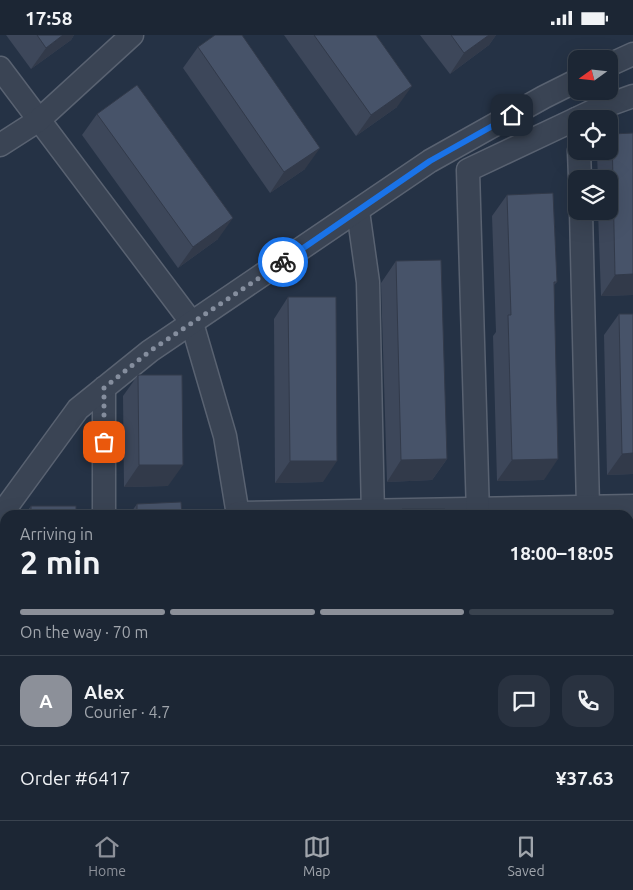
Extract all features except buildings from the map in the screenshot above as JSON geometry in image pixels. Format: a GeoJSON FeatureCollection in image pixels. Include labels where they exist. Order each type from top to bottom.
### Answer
{"type":"FeatureCollection","features":[{"type":"Feature","properties":{"kind":"street"},"geometry":{"type":"LineString","coordinates":[[0,145],[39,120],[122,39]]}},
{"type":"Feature","properties":{"kind":"street"},"geometry":{"type":"LineString","coordinates":[[618,61],[633,54]]}},
{"type":"Feature","properties":{"kind":"street"},"geometry":{"type":"LineString","coordinates":[[0,68],[192,323],[225,436],[237,510]]}},
{"type":"Feature","properties":{"kind":"street"},"geometry":{"type":"LineString","coordinates":[[4,510],[78,409],[150,351],[430,161],[568,85]]}},
{"type":"Feature","properties":{"kind":"street"},"geometry":{"type":"LineString","coordinates":[[595,110],[633,96]]}},
{"type":"Feature","properties":{"kind":"street"},"geometry":{"type":"LineString","coordinates":[[477,510],[468,170],[568,123]]}},
{"type":"Feature","properties":{"kind":"street"},"geometry":{"type":"LineString","coordinates":[[358,211],[368,282],[373,510]]}},
{"type":"Feature","properties":{"kind":"street"},"geometry":{"type":"LineString","coordinates":[[581,220],[588,507]]}},
{"type":"Feature","properties":{"kind":"street"},"geometry":{"type":"LineString","coordinates":[[104,388],[104,510]]}},
{"type":"Feature","properties":{"kind":"street"},"geometry":{"type":"LineString","coordinates":[[521,510],[633,506]]}},
{"type":"Feature","properties":{"kind":"way so far"},"geometry":{"type":"LineString","coordinates":[[104,442],[104,388],[150,351],[283,262]]}},
{"type":"Feature","properties":{"kind":"route"},"geometry":{"type":"LineString","coordinates":[[283,262],[430,161],[512,115]]}}]}
